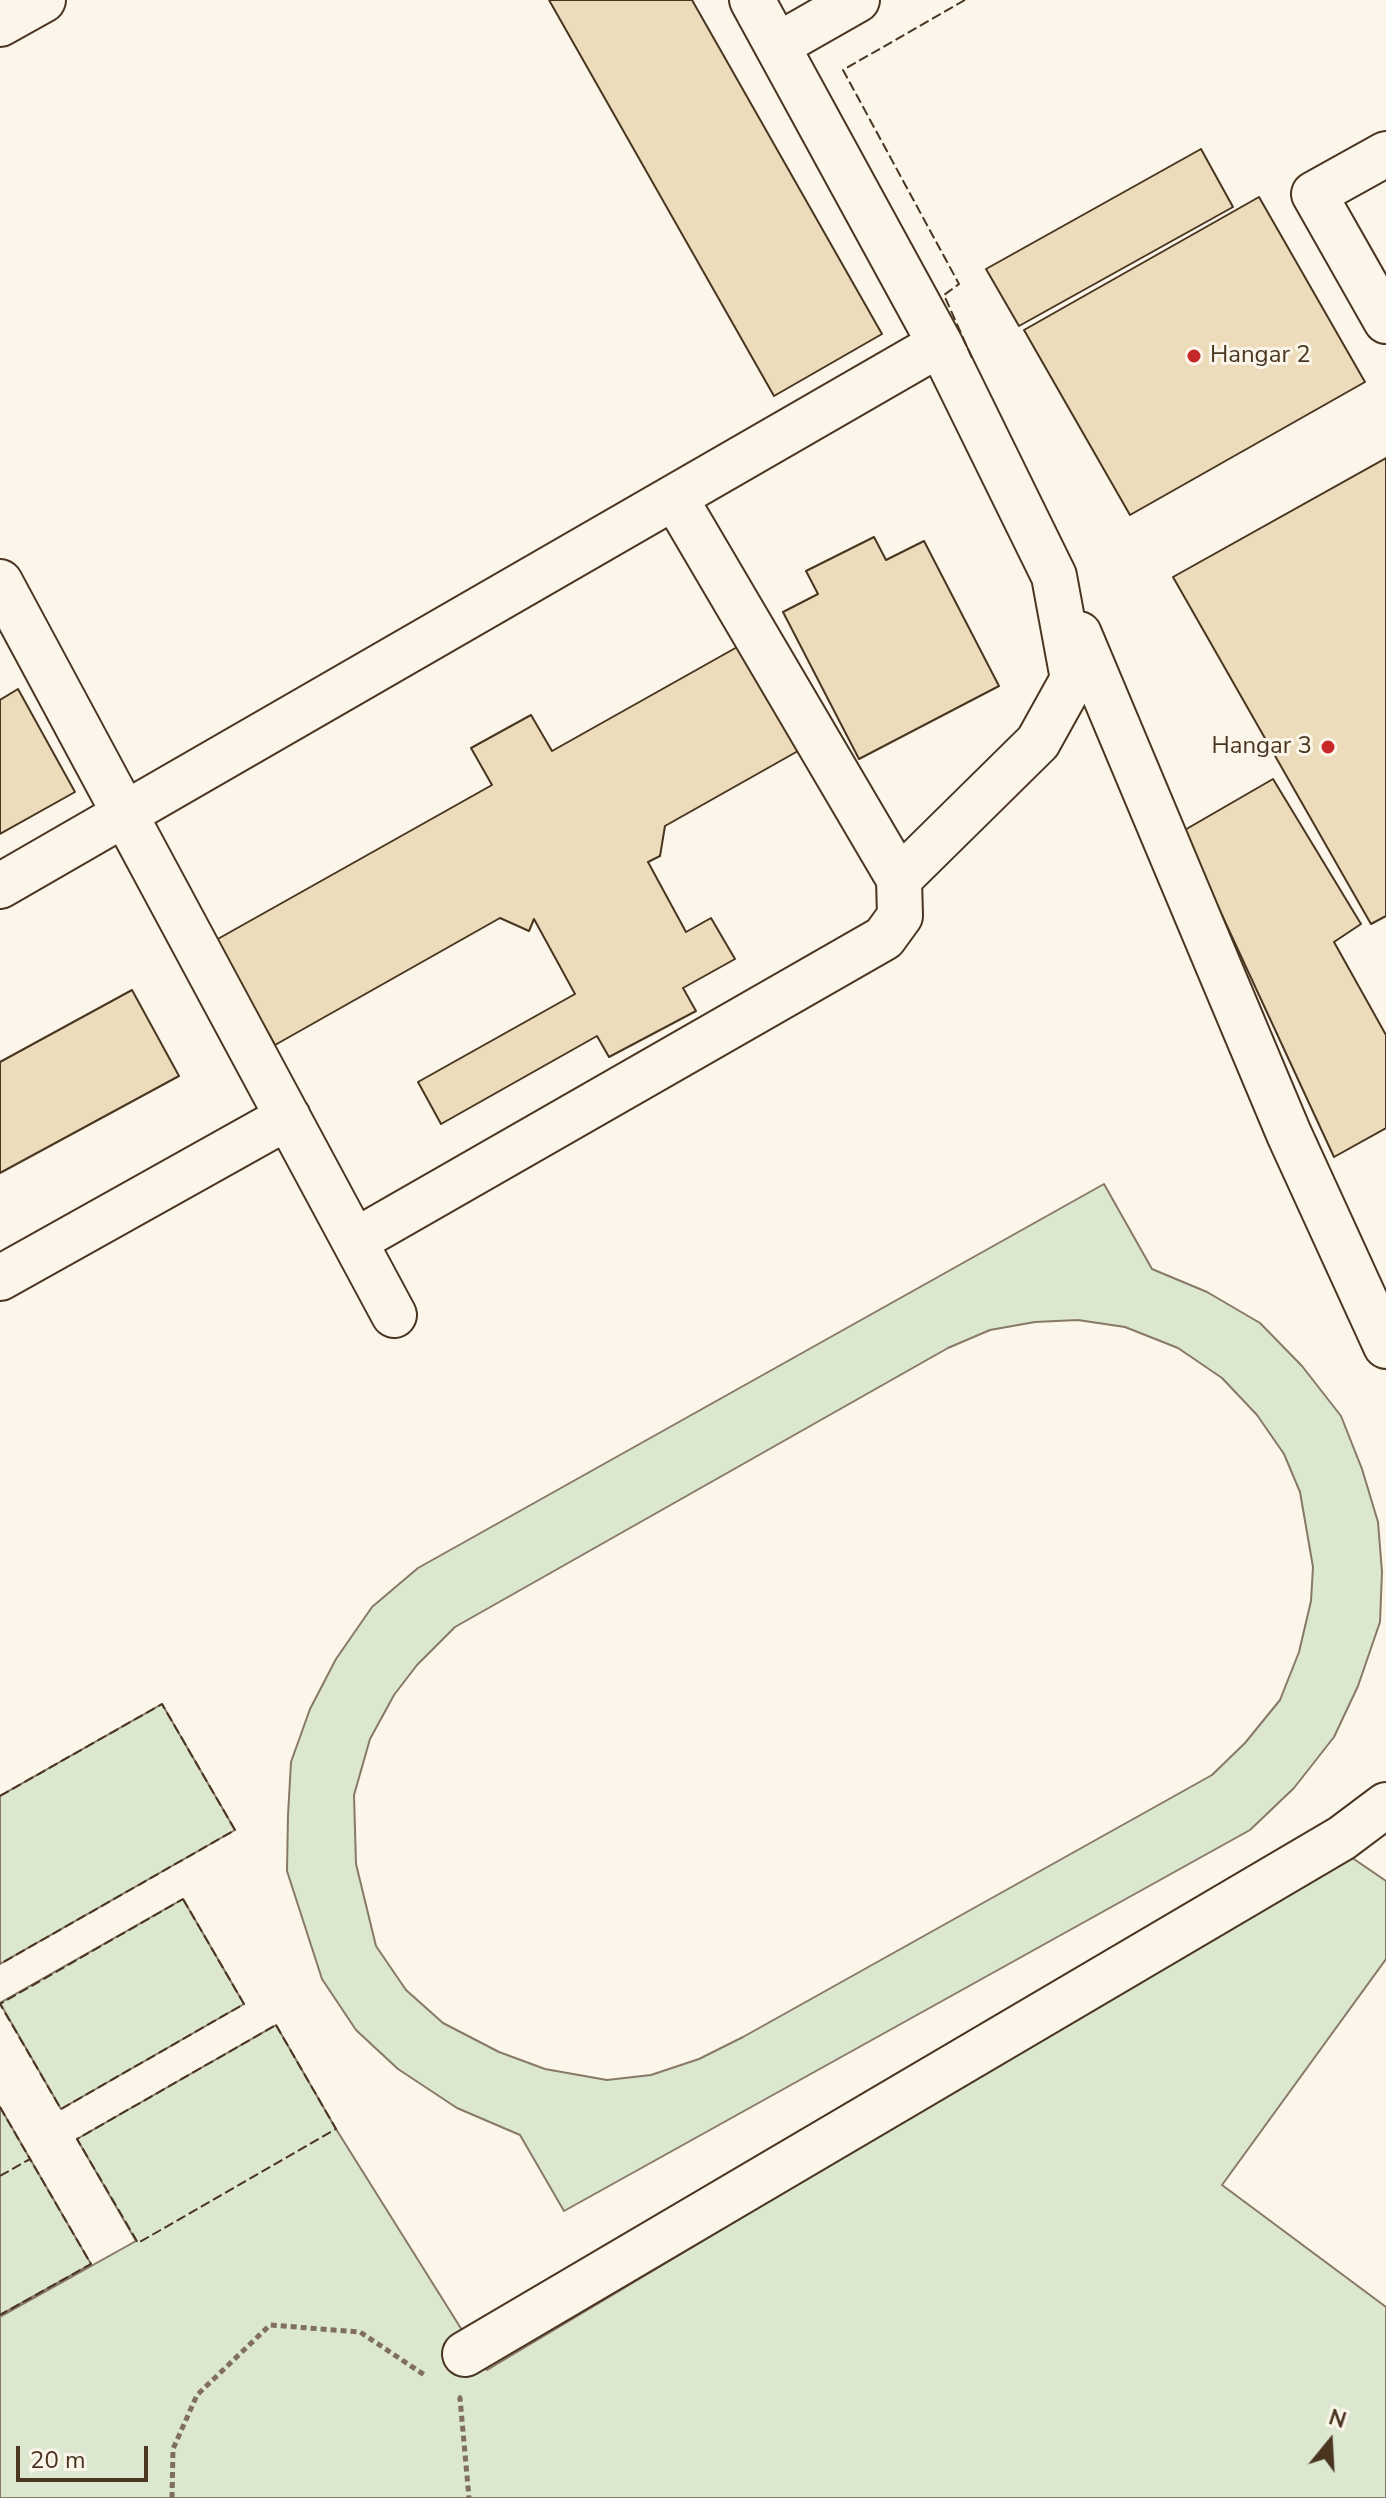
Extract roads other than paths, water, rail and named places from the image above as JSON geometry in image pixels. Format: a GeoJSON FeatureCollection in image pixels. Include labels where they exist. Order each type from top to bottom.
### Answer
{"type":"FeatureCollection","features":[{"type":"Feature","properties":{"kind":"street"},"geometry":{"type":"LineString","coordinates":[[0,24],[43,0]]}},
{"type":"Feature","properties":{"kind":"street"},"geometry":{"type":"LineString","coordinates":[[752,0],[940,344],[1054,576],[1289,1134],[1386,1346]]}},
{"type":"Feature","properties":{"kind":"street"},"geometry":{"type":"LineString","coordinates":[[778,45],[857,0]]}},
{"type":"Feature","properties":{"kind":"street"},"geometry":{"type":"LineString","coordinates":[[1386,154],[1314,194],[1386,321]]}},
{"type":"Feature","properties":{"kind":"street"},"geometry":{"type":"LineString","coordinates":[[0,886],[940,344]]}},
{"type":"Feature","properties":{"kind":"street"},"geometry":{"type":"LineString","coordinates":[[355,1241],[884,938],[900,916],[899,879],[675,498]]}},
{"type":"Feature","properties":{"kind":"street"},"geometry":{"type":"LineString","coordinates":[[899,879],[1038,742],[1073,679],[1054,576]]}},
{"type":"Feature","properties":{"kind":"street"},"geometry":{"type":"LineString","coordinates":[[6,607],[126,815],[394,1315]]}},
{"type":"Feature","properties":{"kind":"street"},"geometry":{"type":"LineString","coordinates":[[0,1278],[288,1117]]}},
{"type":"Feature","properties":{"kind":"street"},"geometry":{"type":"LineString","coordinates":[[449,2375],[1328,1847],[1386,1805]]}},
{"type":"Feature","properties":{"kind":"place","name":"Hangar 2"},"geometry":{"type":"Point","coordinates":[1194,356]}},
{"type":"Feature","properties":{"kind":"place","name":"Hangar 3"},"geometry":{"type":"Point","coordinates":[1328,747]}}]}
